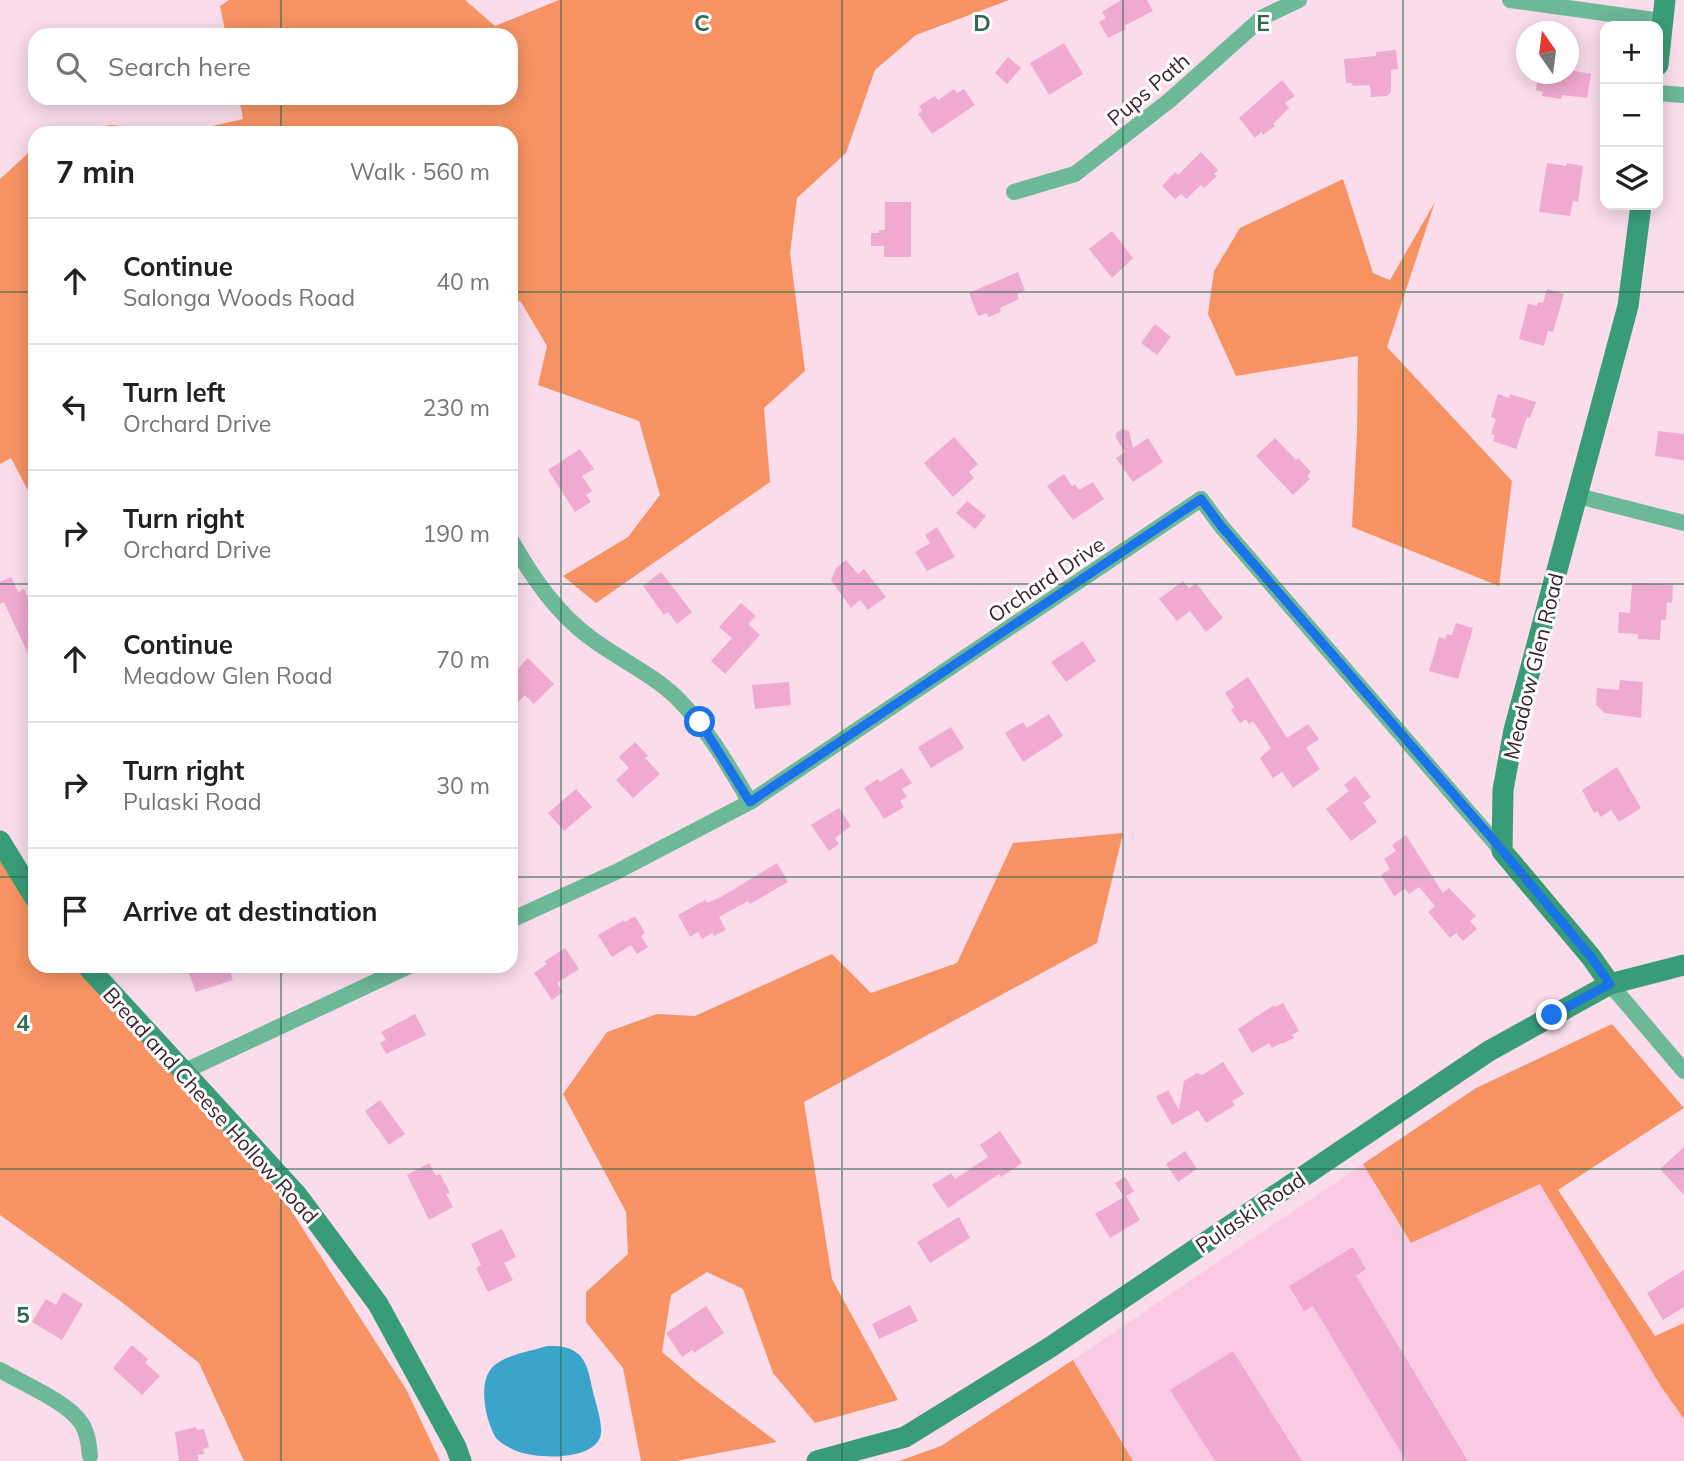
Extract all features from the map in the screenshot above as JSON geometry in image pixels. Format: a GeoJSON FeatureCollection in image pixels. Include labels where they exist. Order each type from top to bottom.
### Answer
{"type":"FeatureCollection","features":[{"type":"Feature","properties":{"kind":"main road","name":"Meadow Glen Road"},"geometry":{"type":"LineString","coordinates":[[1502,850],[1503,790],[1514,730],[1628,306],[1640,210]]}},
{"type":"Feature","properties":{"kind":"main road"},"geometry":{"type":"LineString","coordinates":[[0,841],[28,887]]}},
{"type":"Feature","properties":{"kind":"main road"},"geometry":{"type":"LineString","coordinates":[[1502,850],[1591,957],[1610,984]]}},
{"type":"Feature","properties":{"kind":"main road","name":"Pulaski Road"},"geometry":{"type":"LineString","coordinates":[[817,1461],[905,1437],[1049,1348],[1489,1051],[1610,984],[1684,965]]}},
{"type":"Feature","properties":{"kind":"main road","name":"Bread and Cheese Hollow Road"},"geometry":{"type":"LineString","coordinates":[[94,973],[297,1195],[378,1304],[456,1447],[461,1461]]}},
{"type":"Feature","properties":{"kind":"street","name":"Pups Path"},"geometry":{"type":"LineString","coordinates":[[1014,192],[1075,174],[1170,100],[1263,18],[1300,0]]}},
{"type":"Feature","properties":{"kind":"street"},"geometry":{"type":"LineString","coordinates":[[1510,0],[1664,10]]}},
{"type":"Feature","properties":{"kind":"street"},"geometry":{"type":"LineString","coordinates":[[1663,93],[1684,95]]}},
{"type":"Feature","properties":{"kind":"street"},"geometry":{"type":"LineString","coordinates":[[1578,496],[1684,523]]}},
{"type":"Feature","properties":{"kind":"street","name":"Orchard Drive"},"geometry":{"type":"LineString","coordinates":[[518,917],[618,871],[750,802],[1201,499],[1230,537],[1502,850]]}},
{"type":"Feature","properties":{"kind":"street"},"geometry":{"type":"LineString","coordinates":[[518,552],[557,608],[590,638],[674,695],[700,722],[750,802]]}},
{"type":"Feature","properties":{"kind":"street"},"geometry":{"type":"LineString","coordinates":[[185,1071],[394,973]]}},
{"type":"Feature","properties":{"kind":"street"},"geometry":{"type":"LineString","coordinates":[[1610,984],[1684,1071]]}},
{"type":"Feature","properties":{"kind":"street"},"geometry":{"type":"LineString","coordinates":[[0,1370],[71,1411],[83,1425],[90,1456]]}},
{"type":"Feature","properties":{"kind":"shaded area"},"geometry":{"type":"Polygon","coordinates":[[[229,0],[465,0],[495,26],[559,0],[1009,0],[916,35],[875,70],[846,153],[797,198],[790,253],[805,371],[764,408],[770,482],[596,603],[563,576],[628,537],[660,495],[639,421],[538,385],[547,346],[518,301],[518,126],[212,126],[243,119],[240,105],[518,105],[518,28],[225,28],[220,6],[229,0]]]}},
{"type":"Feature","properties":{"kind":"shaded area"},"geometry":{"type":"Polygon","coordinates":[[[28,153],[28,491],[11,458],[0,464],[0,179],[28,153]]]}},
{"type":"Feature","properties":{"kind":"shaded area"},"geometry":{"type":"Polygon","coordinates":[[[1343,179],[1373,273],[1390,280],[1435,202],[1387,347],[1512,481],[1499,586],[1352,527],[1358,356],[1236,376],[1208,314],[1214,271],[1240,228],[1343,179]]]}},
{"type":"Feature","properties":{"kind":"shaded area"},"geometry":{"type":"Polygon","coordinates":[[[1123,833],[1097,943],[804,1102],[832,1279],[898,1400],[815,1423],[773,1373],[743,1289],[707,1272],[671,1295],[662,1352],[777,1442],[676,1461],[641,1461],[623,1368],[586,1322],[586,1292],[628,1254],[626,1212],[563,1094],[607,1032],[657,1014],[695,1016],[832,954],[871,993],[957,963],[1013,843],[1123,833]]]}},
{"type":"Feature","properties":{"kind":"shaded area"},"geometry":{"type":"Polygon","coordinates":[[[0,852],[28,897],[28,973],[90,973],[285,1201],[406,1389],[440,1461],[244,1461],[199,1363],[119,1300],[0,1215],[0,852]]]}},
{"type":"Feature","properties":{"kind":"shaded area"},"geometry":{"type":"Polygon","coordinates":[[[1612,1024],[1684,1108],[1558,1190],[1655,1336],[1684,1323],[1684,1419],[1660,1385],[1540,1184],[1411,1243],[1363,1164],[1476,1088],[1612,1024]]]}},
{"type":"Feature","properties":{"kind":"shaded area"},"geometry":{"type":"Polygon","coordinates":[[[1363,1164],[1411,1243],[1540,1183],[1660,1385],[1684,1419],[1684,1461],[1133,1461],[1073,1360],[1363,1164]]]}},
{"type":"Feature","properties":{"kind":"shaded area"},"geometry":{"type":"Polygon","coordinates":[[[1073,1360],[1133,1461],[899,1461],[941,1446],[1073,1360]]]}},
{"type":"Feature","properties":{"kind":"water"},"geometry":{"type":"Polygon","coordinates":[[[547,1346],[574,1351],[581,1356],[588,1371],[600,1418],[601,1434],[597,1443],[577,1454],[537,1456],[514,1450],[496,1438],[489,1421],[484,1389],[490,1370],[508,1358],[547,1346]]]}},
{"type":"Feature","properties":{"kind":"building"},"geometry":{"type":"Polygon","coordinates":[[[1121,0],[1147,0],[1153,11],[1108,38],[1099,22],[1106,18],[1102,12],[1121,0]]]}},
{"type":"Feature","properties":{"kind":"building"},"geometry":{"type":"Polygon","coordinates":[[[1064,43],[1083,74],[1049,95],[1030,63],[1064,43]]]}},
{"type":"Feature","properties":{"kind":"building"},"geometry":{"type":"Polygon","coordinates":[[[1396,50],[1398,69],[1391,70],[1391,92],[1387,96],[1371,97],[1370,85],[1353,86],[1352,83],[1346,83],[1344,59],[1376,56],[1376,52],[1396,50]]]}},
{"type":"Feature","properties":{"kind":"building"},"geometry":{"type":"Polygon","coordinates":[[[1008,57],[1021,68],[1007,84],[995,73],[1008,57]]]}},
{"type":"Feature","properties":{"kind":"building"},"geometry":{"type":"Polygon","coordinates":[[[1579,72],[1591,74],[1587,98],[1562,95],[1561,99],[1542,96],[1543,92],[1536,90],[1537,84],[1579,84],[1579,72]]]}},
{"type":"Feature","properties":{"kind":"building"},"geometry":{"type":"Polygon","coordinates":[[[1282,80],[1295,96],[1285,103],[1289,108],[1273,124],[1275,126],[1255,138],[1239,118],[1282,80]]]}},
{"type":"Feature","properties":{"kind":"building"},"geometry":{"type":"Polygon","coordinates":[[[954,89],[957,93],[964,89],[975,105],[932,134],[918,114],[922,111],[919,106],[935,96],[938,100],[954,89]]]}},
{"type":"Feature","properties":{"kind":"building"},"geometry":{"type":"Polygon","coordinates":[[[1201,152],[1218,170],[1214,174],[1217,176],[1204,188],[1201,185],[1186,199],[1181,194],[1175,199],[1162,186],[1175,172],[1178,175],[1201,152]]]}},
{"type":"Feature","properties":{"kind":"building"},"geometry":{"type":"Polygon","coordinates":[[[1547,163],[1583,166],[1578,202],[1573,201],[1570,216],[1539,212],[1547,163]]]}},
{"type":"Feature","properties":{"kind":"building"},"geometry":{"type":"Polygon","coordinates":[[[885,202],[911,202],[911,257],[884,257],[884,246],[871,246],[871,233],[885,230],[885,202]]]}},
{"type":"Feature","properties":{"kind":"building"},"geometry":{"type":"Polygon","coordinates":[[[1112,231],[1133,258],[1112,278],[1089,249],[1112,231]]]}},
{"type":"Feature","properties":{"kind":"building"},"geometry":{"type":"Polygon","coordinates":[[[1018,272],[1025,291],[1017,294],[1019,299],[1000,308],[1001,312],[988,317],[987,313],[978,316],[969,293],[1018,272]]]}},
{"type":"Feature","properties":{"kind":"building"},"geometry":{"type":"Polygon","coordinates":[[[1547,289],[1564,294],[1553,332],[1548,331],[1544,346],[1519,339],[1528,304],[1537,306],[1538,302],[1543,303],[1547,289]]]}},
{"type":"Feature","properties":{"kind":"building"},"geometry":{"type":"Polygon","coordinates":[[[1155,324],[1171,337],[1157,355],[1141,343],[1155,324]]]}},
{"type":"Feature","properties":{"kind":"building"},"geometry":{"type":"Polygon","coordinates":[[[1498,394],[1509,398],[1510,394],[1536,402],[1530,418],[1527,417],[1516,449],[1493,441],[1495,435],[1491,434],[1496,419],[1491,417],[1498,394]]]}},
{"type":"Feature","properties":{"kind":"building"},"geometry":{"type":"Polygon","coordinates":[[[1122,429],[1129,431],[1133,448],[1148,438],[1163,462],[1133,482],[1116,458],[1125,452],[1116,438],[1116,433],[1122,429]]]}},
{"type":"Feature","properties":{"kind":"building"},"geometry":{"type":"Polygon","coordinates":[[[1658,431],[1684,434],[1684,460],[1655,456],[1658,431]]]}},
{"type":"Feature","properties":{"kind":"building"},"geometry":{"type":"Polygon","coordinates":[[[954,437],[978,464],[969,472],[974,478],[953,497],[924,463],[954,437]]]}},
{"type":"Feature","properties":{"kind":"building"},"geometry":{"type":"Polygon","coordinates":[[[1275,438],[1311,472],[1307,476],[1310,479],[1293,495],[1256,456],[1275,438]]]}},
{"type":"Feature","properties":{"kind":"building"},"geometry":{"type":"Polygon","coordinates":[[[580,449],[594,469],[582,476],[592,491],[586,495],[591,502],[575,512],[548,470],[580,449]]]}},
{"type":"Feature","properties":{"kind":"building"},"geometry":{"type":"Polygon","coordinates":[[[1064,474],[1072,486],[1075,484],[1079,490],[1093,482],[1104,499],[1073,520],[1047,486],[1064,474]]]}},
{"type":"Feature","properties":{"kind":"building"},"geometry":{"type":"Polygon","coordinates":[[[967,501],[986,516],[975,529],[956,513],[967,501]]]}},
{"type":"Feature","properties":{"kind":"building"},"geometry":{"type":"Polygon","coordinates":[[[937,527],[955,557],[927,571],[915,552],[930,543],[925,535],[937,527]]]}},
{"type":"Feature","properties":{"kind":"building"},"geometry":{"type":"Polygon","coordinates":[[[846,560],[858,574],[864,569],[886,597],[868,610],[860,600],[851,608],[831,580],[836,568],[846,560]]]}},
{"type":"Feature","properties":{"kind":"building"},"geometry":{"type":"Polygon","coordinates":[[[661,572],[692,612],[677,624],[668,612],[664,615],[643,586],[661,572]]]}},
{"type":"Feature","properties":{"kind":"building"},"geometry":{"type":"Polygon","coordinates":[[[11,577],[18,592],[24,589],[28,597],[28,654],[4,602],[0,604],[0,582],[11,577]]]}},
{"type":"Feature","properties":{"kind":"building"},"geometry":{"type":"Polygon","coordinates":[[[1183,581],[1189,588],[1196,583],[1223,618],[1206,632],[1190,611],[1177,621],[1159,599],[1183,581]]]}},
{"type":"Feature","properties":{"kind":"building"},"geometry":{"type":"Polygon","coordinates":[[[1632,583],[1673,585],[1672,603],[1667,602],[1666,620],[1661,620],[1660,640],[1638,639],[1638,634],[1618,633],[1619,612],[1630,613],[1632,583]]]}},
{"type":"Feature","properties":{"kind":"building"},"geometry":{"type":"Polygon","coordinates":[[[741,603],[756,616],[748,624],[760,635],[725,674],[711,661],[732,638],[719,627],[741,603]]]}},
{"type":"Feature","properties":{"kind":"building"},"geometry":{"type":"Polygon","coordinates":[[[1456,623],[1473,628],[1458,679],[1429,671],[1439,637],[1445,639],[1447,634],[1452,635],[1456,623]]]}},
{"type":"Feature","properties":{"kind":"building"},"geometry":{"type":"Polygon","coordinates":[[[1083,641],[1096,661],[1066,682],[1051,662],[1083,641]]]}},
{"type":"Feature","properties":{"kind":"building"},"geometry":{"type":"Polygon","coordinates":[[[528,658],[554,684],[534,704],[525,695],[518,702],[518,669],[528,658]]]}},
{"type":"Feature","properties":{"kind":"building"},"geometry":{"type":"Polygon","coordinates":[[[1248,677],[1287,738],[1308,724],[1319,739],[1306,748],[1320,769],[1293,788],[1282,772],[1273,778],[1260,758],[1271,748],[1253,721],[1249,724],[1246,719],[1240,723],[1231,710],[1234,707],[1225,693],[1248,677]]]}},
{"type":"Feature","properties":{"kind":"building"},"geometry":{"type":"Polygon","coordinates":[[[1620,680],[1643,682],[1641,718],[1605,713],[1596,705],[1597,688],[1619,690],[1620,680]]]}},
{"type":"Feature","properties":{"kind":"building"},"geometry":{"type":"Polygon","coordinates":[[[789,682],[791,705],[755,709],[752,685],[789,682]]]}},
{"type":"Feature","properties":{"kind":"building"},"geometry":{"type":"Polygon","coordinates":[[[1049,714],[1063,736],[1023,762],[1005,733],[1023,722],[1027,728],[1049,714]]]}},
{"type":"Feature","properties":{"kind":"building"},"geometry":{"type":"Polygon","coordinates":[[[951,727],[964,748],[931,768],[918,747],[951,727]]]}},
{"type":"Feature","properties":{"kind":"building"},"geometry":{"type":"Polygon","coordinates":[[[635,742],[660,774],[633,798],[616,780],[629,768],[619,757],[635,742]]]}},
{"type":"Feature","properties":{"kind":"building"},"geometry":{"type":"Polygon","coordinates":[[[1617,767],[1641,808],[1619,822],[1611,810],[1601,817],[1597,811],[1594,813],[1582,790],[1617,767]]]}},
{"type":"Feature","properties":{"kind":"building"},"geometry":{"type":"Polygon","coordinates":[[[902,768],[912,783],[902,789],[907,797],[900,801],[904,807],[884,819],[864,788],[878,779],[880,782],[902,768]]]}},
{"type":"Feature","properties":{"kind":"building"},"geometry":{"type":"Polygon","coordinates":[[[1355,776],[1371,797],[1363,803],[1377,822],[1351,841],[1326,809],[1349,791],[1344,785],[1355,776]]]}},
{"type":"Feature","properties":{"kind":"building"},"geometry":{"type":"Polygon","coordinates":[[[576,789],[592,807],[564,831],[548,813],[576,789]]]}},
{"type":"Feature","properties":{"kind":"building"},"geometry":{"type":"Polygon","coordinates":[[[839,808],[851,826],[835,838],[839,844],[829,851],[811,825],[839,808]]]}},
{"type":"Feature","properties":{"kind":"building"},"geometry":{"type":"Polygon","coordinates":[[[1406,835],[1443,893],[1449,888],[1476,916],[1470,921],[1477,929],[1463,941],[1456,933],[1450,938],[1428,912],[1435,906],[1419,887],[1409,894],[1405,889],[1394,896],[1381,875],[1390,869],[1384,859],[1396,851],[1392,845],[1406,835]]]}},
{"type":"Feature","properties":{"kind":"building"},"geometry":{"type":"Polygon","coordinates":[[[777,863],[788,882],[750,904],[748,901],[719,917],[726,930],[714,936],[712,933],[702,939],[698,932],[690,937],[678,915],[705,900],[707,903],[721,897],[777,863]]]}},
{"type":"Feature","properties":{"kind":"building"},"geometry":{"type":"Polygon","coordinates":[[[635,916],[645,933],[641,936],[648,947],[637,954],[631,945],[612,957],[598,935],[635,916]]]}},
{"type":"Feature","properties":{"kind":"building"},"geometry":{"type":"Polygon","coordinates":[[[565,948],[579,969],[557,983],[563,992],[552,1000],[534,973],[547,964],[545,961],[565,948]]]}},
{"type":"Feature","properties":{"kind":"building"},"geometry":{"type":"Polygon","coordinates":[[[189,973],[230,973],[233,980],[196,992],[189,973]]]}},
{"type":"Feature","properties":{"kind":"building"},"geometry":{"type":"Polygon","coordinates":[[[1283,1003],[1299,1031],[1292,1035],[1294,1038],[1282,1044],[1272,1048],[1269,1043],[1252,1053],[1238,1029],[1274,1005],[1275,1007],[1283,1003]]]}},
{"type":"Feature","properties":{"kind":"building"},"geometry":{"type":"Polygon","coordinates":[[[415,1014],[426,1035],[386,1054],[380,1043],[386,1040],[381,1032],[415,1014]]]}},
{"type":"Feature","properties":{"kind":"building"},"geometry":{"type":"Polygon","coordinates":[[[1223,1062],[1244,1094],[1232,1101],[1235,1105],[1206,1123],[1198,1110],[1172,1125],[1156,1097],[1168,1090],[1179,1110],[1184,1081],[1197,1073],[1202,1075],[1223,1062]]]}},
{"type":"Feature","properties":{"kind":"building"},"geometry":{"type":"Polygon","coordinates":[[[380,1100],[405,1134],[389,1145],[365,1111],[380,1100]]]}},
{"type":"Feature","properties":{"kind":"building"},"geometry":{"type":"Polygon","coordinates":[[[1000,1131],[1022,1163],[1001,1177],[999,1174],[948,1208],[932,1185],[951,1173],[955,1179],[988,1157],[980,1145],[1000,1131]]]}},
{"type":"Feature","properties":{"kind":"building"},"geometry":{"type":"Polygon","coordinates":[[[1684,1147],[1684,1195],[1660,1169],[1684,1147]]]}},
{"type":"Feature","properties":{"kind":"building"},"geometry":{"type":"Polygon","coordinates":[[[1185,1151],[1197,1169],[1178,1182],[1166,1164],[1185,1151]]]}},
{"type":"Feature","properties":{"kind":"building"},"geometry":{"type":"Polygon","coordinates":[[[429,1163],[436,1176],[440,1174],[450,1193],[446,1194],[453,1207],[429,1220],[407,1175],[429,1163]]]}},
{"type":"Feature","properties":{"kind":"building"},"geometry":{"type":"Polygon","coordinates":[[[1125,1177],[1134,1191],[1126,1196],[1140,1220],[1110,1238],[1095,1214],[1124,1197],[1115,1183],[1125,1177]]]}},
{"type":"Feature","properties":{"kind":"building"},"geometry":{"type":"Polygon","coordinates":[[[959,1217],[970,1238],[930,1263],[917,1242],[959,1217]]]}},
{"type":"Feature","properties":{"kind":"building"},"geometry":{"type":"Polygon","coordinates":[[[502,1229],[516,1257],[504,1263],[513,1280],[488,1292],[476,1268],[481,1265],[471,1244],[502,1229]]]}},
{"type":"Feature","properties":{"kind":"building"},"geometry":{"type":"Polygon","coordinates":[[[1353,1247],[1366,1269],[1356,1276],[1468,1461],[1406,1461],[1313,1306],[1304,1311],[1289,1286],[1353,1247]]]}},
{"type":"Feature","properties":{"kind":"building"},"geometry":{"type":"Polygon","coordinates":[[[1684,1270],[1684,1307],[1663,1320],[1647,1293],[1684,1270]]]}},
{"type":"Feature","properties":{"kind":"building"},"geometry":{"type":"Polygon","coordinates":[[[63,1292],[83,1304],[62,1340],[32,1322],[46,1299],[56,1305],[63,1292]]]}},
{"type":"Feature","properties":{"kind":"building"},"geometry":{"type":"Polygon","coordinates":[[[910,1305],[918,1321],[879,1339],[872,1324],[910,1305]]]}},
{"type":"Feature","properties":{"kind":"building"},"geometry":{"type":"Polygon","coordinates":[[[706,1306],[724,1333],[694,1353],[692,1350],[682,1357],[666,1333],[706,1306]]]}},
{"type":"Feature","properties":{"kind":"building"},"geometry":{"type":"Polygon","coordinates":[[[132,1345],[148,1359],[145,1363],[160,1376],[142,1395],[113,1368],[132,1345]]]}},
{"type":"Feature","properties":{"kind":"building"},"geometry":{"type":"Polygon","coordinates":[[[1233,1351],[1302,1461],[1215,1461],[1170,1390],[1233,1351]]]}},
{"type":"Feature","properties":{"kind":"building"},"geometry":{"type":"Polygon","coordinates":[[[196,1427],[197,1430],[204,1429],[209,1447],[203,1449],[204,1454],[197,1455],[199,1461],[179,1461],[175,1432],[196,1427]]]}},
{"type":"Feature","properties":{"kind":"route"},"geometry":{"type":"LineString","coordinates":[[700,722],[750,802],[1201,499],[1221,526],[1502,850],[1591,957],[1610,984],[1552,1015]]}}]}
